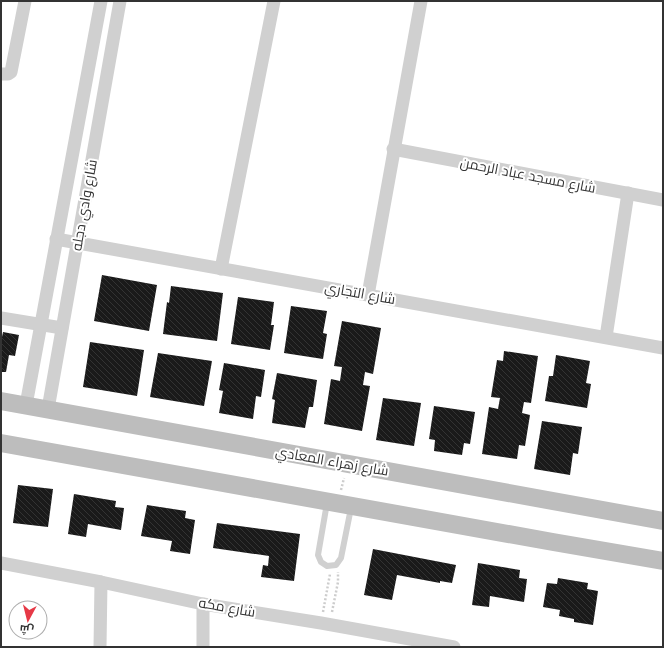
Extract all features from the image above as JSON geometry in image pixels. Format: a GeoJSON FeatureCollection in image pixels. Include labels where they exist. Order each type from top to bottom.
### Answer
{"type":"FeatureCollection","features":[{"type":"Feature","properties":{"kind":"main road","name":"شارع زهراء المعادي"},"geometry":{"type":"LineString","coordinates":[[1,401],[663,521]]}},
{"type":"Feature","properties":{"kind":"main road"},"geometry":{"type":"LineString","coordinates":[[1,443],[663,561]]}},
{"type":"Feature","properties":{"kind":"street"},"geometry":{"type":"LineString","coordinates":[[1,74],[8,74],[11,72],[25,1]]}},
{"type":"Feature","properties":{"kind":"street","name":"شارع وادي دجله"},"geometry":{"type":"LineString","coordinates":[[26,405],[101,1]]}},
{"type":"Feature","properties":{"kind":"street","name":"شارع وادي دجله"},"geometry":{"type":"LineString","coordinates":[[48,409],[120,1]]}},
{"type":"Feature","properties":{"kind":"street"},"geometry":{"type":"LineString","coordinates":[[221,269],[274,1]]}},
{"type":"Feature","properties":{"kind":"street"},"geometry":{"type":"LineString","coordinates":[[368,295],[393,149],[421,1]]}},
{"type":"Feature","properties":{"kind":"street","name":"شارع مسجد عباد الرحمن"},"geometry":{"type":"LineString","coordinates":[[393,149],[663,200]]}},
{"type":"Feature","properties":{"kind":"street"},"geometry":{"type":"LineString","coordinates":[[606,337],[628,194]]}},
{"type":"Feature","properties":{"kind":"street","name":"شارع التجاري"},"geometry":{"type":"LineString","coordinates":[[56,239],[663,348]]}},
{"type":"Feature","properties":{"kind":"street"},"geometry":{"type":"LineString","coordinates":[[1,318],[62,328]]}},
{"type":"Feature","properties":{"kind":"street","name":"شارع مكه"},"geometry":{"type":"LineString","coordinates":[[1,564],[101,582],[203,604],[454,647]]}},
{"type":"Feature","properties":{"kind":"street"},"geometry":{"type":"LineString","coordinates":[[100,647],[101,582]]}},
{"type":"Feature","properties":{"kind":"street"},"geometry":{"type":"LineString","coordinates":[[203,604],[203,647]]}},
{"type":"Feature","properties":{"kind":"lane"},"geometry":{"type":"LineString","coordinates":[[339,504],[341,558],[334,566],[324,565],[318,555],[339,504]]}},
{"type":"Feature","properties":{"kind":"path"},"geometry":{"type":"LineString","coordinates":[[339,504],[347,463]]}},
{"type":"Feature","properties":{"kind":"path"},"geometry":{"type":"LineString","coordinates":[[324,605],[334,566]]}},
{"type":"Feature","properties":{"kind":"path"},"geometry":{"type":"LineString","coordinates":[[333,606],[338,577],[334,566]]}},
{"type":"Feature","properties":{"kind":"building"},"geometry":{"type":"Polygon","coordinates":[[[102,275],[157,285],[149,331],[94,321],[102,275]]]}},
{"type":"Feature","properties":{"kind":"building"},"geometry":{"type":"Polygon","coordinates":[[[171,286],[223,293],[217,341],[163,334],[167,302],[169,303],[171,286]]]}},
{"type":"Feature","properties":{"kind":"building"},"geometry":{"type":"Polygon","coordinates":[[[238,297],[274,302],[271,325],[274,325],[270,350],[231,344],[238,297]]]}},
{"type":"Feature","properties":{"kind":"building"},"geometry":{"type":"Polygon","coordinates":[[[291,306],[327,311],[323,333],[327,334],[323,359],[284,353],[291,306]]]}},
{"type":"Feature","properties":{"kind":"building"},"geometry":{"type":"Polygon","coordinates":[[[342,321],[381,328],[373,374],[365,372],[363,385],[370,386],[362,431],[324,424],[331,379],[340,381],[342,367],[334,366],[342,321]]]}},
{"type":"Feature","properties":{"kind":"building"},"geometry":{"type":"Polygon","coordinates":[[[3,332],[19,335],[15,356],[9,355],[6,372],[1,372],[1,342],[3,332]]]}},
{"type":"Feature","properties":{"kind":"building"},"geometry":{"type":"Polygon","coordinates":[[[90,342],[144,350],[137,396],[83,387],[90,342]]]}},
{"type":"Feature","properties":{"kind":"building"},"geometry":{"type":"Polygon","coordinates":[[[504,351],[538,356],[531,403],[524,402],[522,413],[530,415],[525,446],[519,445],[517,459],[482,454],[489,407],[498,409],[500,398],[491,397],[497,360],[503,361],[504,351]]]}},
{"type":"Feature","properties":{"kind":"building"},"geometry":{"type":"Polygon","coordinates":[[[158,353],[212,361],[204,406],[150,397],[158,353]]]}},
{"type":"Feature","properties":{"kind":"building"},"geometry":{"type":"Polygon","coordinates":[[[556,355],[590,361],[586,383],[591,384],[587,408],[545,401],[549,376],[553,376],[556,355]]]}},
{"type":"Feature","properties":{"kind":"building"},"geometry":{"type":"Polygon","coordinates":[[[224,363],[265,370],[261,397],[256,396],[253,419],[219,413],[223,391],[219,390],[224,363]]]}},
{"type":"Feature","properties":{"kind":"building"},"geometry":{"type":"Polygon","coordinates":[[[277,373],[317,380],[313,407],[309,407],[305,428],[272,423],[275,400],[272,399],[277,373]]]}},
{"type":"Feature","properties":{"kind":"building"},"geometry":{"type":"Polygon","coordinates":[[[383,398],[421,403],[414,446],[376,440],[383,398]]]}},
{"type":"Feature","properties":{"kind":"building"},"geometry":{"type":"Polygon","coordinates":[[[434,406],[475,412],[470,444],[464,443],[462,455],[434,451],[435,440],[429,439],[434,406]]]}},
{"type":"Feature","properties":{"kind":"building"},"geometry":{"type":"Polygon","coordinates":[[[542,421],[582,427],[578,454],[573,453],[570,475],[534,469],[542,421]]]}},
{"type":"Feature","properties":{"kind":"building"},"geometry":{"type":"Polygon","coordinates":[[[18,485],[53,489],[48,527],[13,523],[18,485]]]}},
{"type":"Feature","properties":{"kind":"building"},"geometry":{"type":"Polygon","coordinates":[[[74,494],[116,501],[115,507],[124,508],[121,530],[88,524],[86,537],[68,534],[74,494]]]}},
{"type":"Feature","properties":{"kind":"building"},"geometry":{"type":"Polygon","coordinates":[[[147,505],[186,511],[185,518],[195,520],[190,554],[170,551],[172,541],[141,536],[147,505]]]}},
{"type":"Feature","properties":{"kind":"building"},"geometry":{"type":"Polygon","coordinates":[[[217,523],[300,534],[294,581],[261,577],[263,565],[268,566],[269,556],[213,548],[217,523]]]}},
{"type":"Feature","properties":{"kind":"building"},"geometry":{"type":"Polygon","coordinates":[[[373,549],[456,565],[452,583],[440,581],[440,583],[397,575],[392,600],[364,595],[373,549]]]}},
{"type":"Feature","properties":{"kind":"building"},"geometry":{"type":"Polygon","coordinates":[[[478,563],[520,570],[519,578],[527,579],[524,602],[490,596],[489,607],[472,605],[478,563]]]}},
{"type":"Feature","properties":{"kind":"building"},"geometry":{"type":"Polygon","coordinates":[[[558,578],[588,583],[587,589],[598,591],[593,625],[574,622],[574,619],[559,616],[560,610],[543,607],[547,583],[557,584],[558,578]]]}}]}
